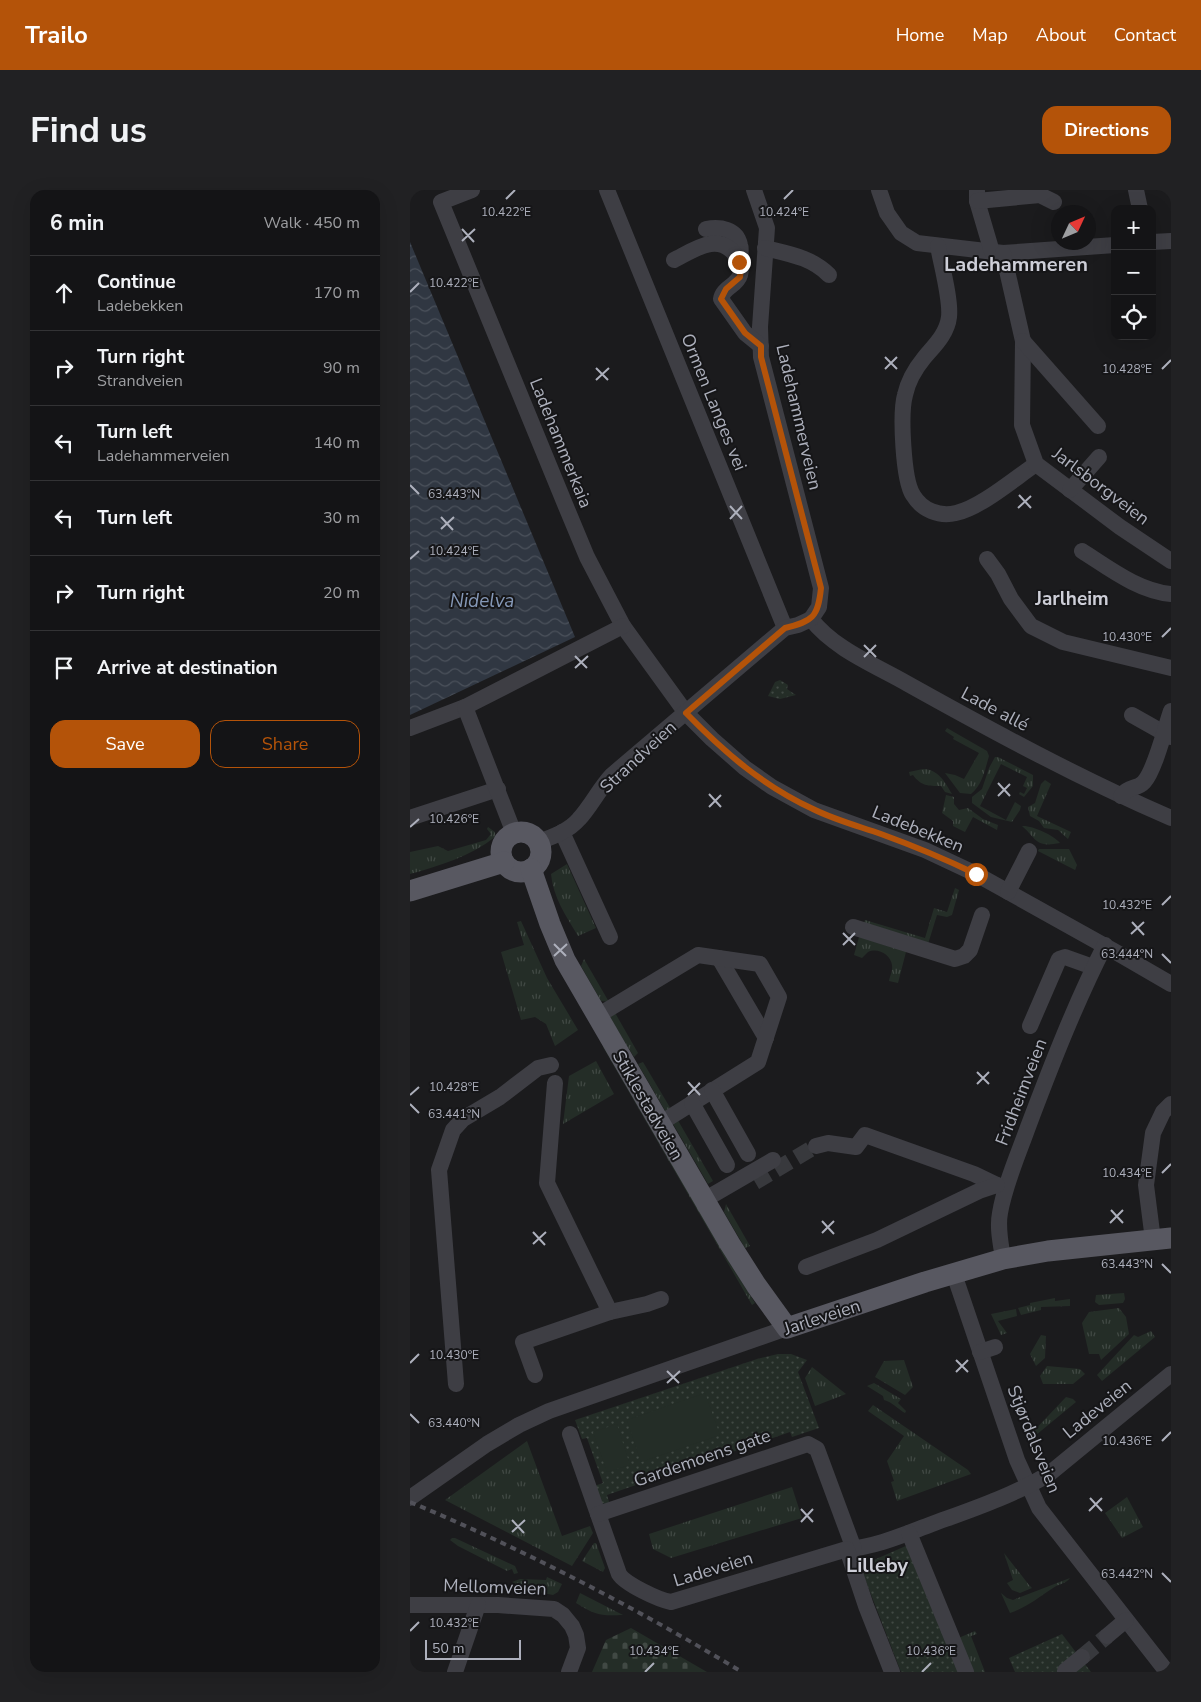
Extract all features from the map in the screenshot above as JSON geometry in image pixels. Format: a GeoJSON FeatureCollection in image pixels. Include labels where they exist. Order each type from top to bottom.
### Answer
{"type":"FeatureCollection","features":[{"type":"Feature","properties":{"kind":"main road"},"geometry":{"type":"LineString","coordinates":[[516,833],[527,833],[538,842],[541,851],[539,859],[531,869],[516,872],[504,862],[501,852],[503,842],[507,838],[516,833]]}},
{"type":"Feature","properties":{"kind":"main road"},"geometry":{"type":"LineString","coordinates":[[410,891],[504,862]]}},
{"type":"Feature","properties":{"kind":"main road","name":"Stiklestadveien"},"geometry":{"type":"LineString","coordinates":[[531,869],[565,960],[659,1124],[756,1285],[788,1328]]}},
{"type":"Feature","properties":{"kind":"main road","name":"Jarleveien"},"geometry":{"type":"LineString","coordinates":[[788,1328],[1003,1259],[1048,1251],[1162,1239]]}},
{"type":"Feature","properties":{"kind":"street","name":"Ladehammerkaia"},"geometry":{"type":"LineString","coordinates":[[472,190],[441,202],[587,557],[622,626],[686,713]]}},
{"type":"Feature","properties":{"kind":"street","name":"Ormen Langes vei"},"geometry":{"type":"LineString","coordinates":[[607,190],[785,628]]}},
{"type":"Feature","properties":{"kind":"street","name":"Ladehammerveien"},"geometry":{"type":"LineString","coordinates":[[754,190],[767,228],[760,327],[761,357],[821,588],[819,607],[811,619]]}},
{"type":"Feature","properties":{"kind":"street"},"geometry":{"type":"LineString","coordinates":[[879,190],[887,213],[901,233],[917,243],[998,252],[1111,245]]}},
{"type":"Feature","properties":{"kind":"street"},"geometry":{"type":"LineString","coordinates":[[1136,190],[1139,205]]}},
{"type":"Feature","properties":{"kind":"street"},"geometry":{"type":"LineString","coordinates":[[977,196],[1040,195],[1054,202]]}},
{"type":"Feature","properties":{"kind":"street","name":"Jarlsborgveien"},"geometry":{"type":"LineString","coordinates":[[977,196],[998,252],[1023,341],[1022,426],[1036,464],[1171,561]]}},
{"type":"Feature","properties":{"kind":"street"},"geometry":{"type":"LineString","coordinates":[[706,229],[718,227],[733,233],[740,245],[739,262]]}},
{"type":"Feature","properties":{"kind":"street"},"geometry":{"type":"LineString","coordinates":[[674,260],[705,244],[714,243],[729,248],[741,267],[740,277],[726,289],[721,299],[745,333],[761,346]]}},
{"type":"Feature","properties":{"kind":"street"},"geometry":{"type":"LineString","coordinates":[[938,246],[949,317],[946,329],[911,377],[904,396],[903,456],[912,494],[922,506],[933,512],[942,514],[956,513],[981,502],[1036,464]]}},
{"type":"Feature","properties":{"kind":"street"},"geometry":{"type":"LineString","coordinates":[[765,248],[811,260],[829,275]]}},
{"type":"Feature","properties":{"kind":"street","name":"Jarlsborgveien"},"geometry":{"type":"LineString","coordinates":[[1023,341],[1098,426]]}},
{"type":"Feature","properties":{"kind":"street"},"geometry":{"type":"LineString","coordinates":[[1070,490],[1099,457]]}},
{"type":"Feature","properties":{"kind":"street"},"geometry":{"type":"LineString","coordinates":[[1082,551],[1135,584],[1161,593],[1171,594]]}},
{"type":"Feature","properties":{"kind":"street"},"geometry":{"type":"LineString","coordinates":[[987,560],[998,574],[1011,599],[1031,626],[1063,642],[1171,668]]}},
{"type":"Feature","properties":{"kind":"street","name":"Strandveien"},"geometry":{"type":"LineString","coordinates":[[538,842],[562,832],[578,820],[612,776],[785,628],[811,619]]}},
{"type":"Feature","properties":{"kind":"street","name":"Lade allé"},"geometry":{"type":"LineString","coordinates":[[811,619],[818,628],[840,646],[966,717],[1121,796],[1171,818]]}},
{"type":"Feature","properties":{"kind":"street"},"geometry":{"type":"LineString","coordinates":[[410,728],[465,707],[622,626]]}},
{"type":"Feature","properties":{"kind":"street"},"geometry":{"type":"LineString","coordinates":[[465,707],[512,828],[516,833]]}},
{"type":"Feature","properties":{"kind":"street"},"geometry":{"type":"LineString","coordinates":[[1121,796],[1125,790],[1142,785],[1150,775],[1167,735],[1171,711]]}},
{"type":"Feature","properties":{"kind":"street","name":"Ladebekken"},"geometry":{"type":"LineString","coordinates":[[686,713],[745,768],[788,796],[838,820],[942,858],[1105,945],[1171,984]]}},
{"type":"Feature","properties":{"kind":"street"},"geometry":{"type":"LineString","coordinates":[[1132,715],[1167,735]]}},
{"type":"Feature","properties":{"kind":"street"},"geometry":{"type":"LineString","coordinates":[[410,802],[414,818],[498,789]]}},
{"type":"Feature","properties":{"kind":"street"},"geometry":{"type":"LineString","coordinates":[[562,832],[610,937]]}},
{"type":"Feature","properties":{"kind":"street"},"geometry":{"type":"LineString","coordinates":[[1008,892],[1029,851]]}},
{"type":"Feature","properties":{"kind":"street"},"geometry":{"type":"LineString","coordinates":[[853,926],[955,959],[964,956],[970,950],[982,915]]}},
{"type":"Feature","properties":{"kind":"street","name":"Fridheimveien"},"geometry":{"type":"LineString","coordinates":[[1003,1259],[999,1229],[1002,1187],[1052,1063],[1093,967],[1105,945]]}},
{"type":"Feature","properties":{"kind":"street"},"geometry":{"type":"LineString","coordinates":[[597,1016],[698,955],[760,964],[779,997],[758,1062],[659,1124]]}},
{"type":"Feature","properties":{"kind":"street"},"geometry":{"type":"LineString","coordinates":[[1030,1026],[1059,959],[1065,957],[1093,967]]}},
{"type":"Feature","properties":{"kind":"street"},"geometry":{"type":"LineString","coordinates":[[719,958],[766,1038]]}},
{"type":"Feature","properties":{"kind":"street"},"geometry":{"type":"LineString","coordinates":[[555,1082],[546,1183],[610,1312]]}},
{"type":"Feature","properties":{"kind":"street"},"geometry":{"type":"LineString","coordinates":[[712,1090],[748,1154]]}},
{"type":"Feature","properties":{"kind":"street"},"geometry":{"type":"LineString","coordinates":[[456,1384],[439,1170],[453,1130],[463,1120],[500,1097]]}},
{"type":"Feature","properties":{"kind":"street"},"geometry":{"type":"LineString","coordinates":[[692,1103],[727,1165]]}},
{"type":"Feature","properties":{"kind":"street"},"geometry":{"type":"LineString","coordinates":[[1162,1239],[1146,1185],[1153,1133],[1163,1112],[1171,1104]]}},
{"type":"Feature","properties":{"kind":"street"},"geometry":{"type":"LineString","coordinates":[[816,1146],[828,1143],[856,1147],[865,1134],[974,1174],[1002,1187]]}},
{"type":"Feature","properties":{"kind":"street"},"geometry":{"type":"LineString","coordinates":[[707,1204],[773,1160]]}},
{"type":"Feature","properties":{"kind":"street"},"geometry":{"type":"LineString","coordinates":[[707,1204],[755,1182]]}},
{"type":"Feature","properties":{"kind":"street"},"geometry":{"type":"LineString","coordinates":[[806,1267],[877,1240],[979,1190],[1002,1187]]}},
{"type":"Feature","properties":{"kind":"street","name":"Stjørdalsveien"},"geometry":{"type":"LineString","coordinates":[[954,1274],[987,1350],[999,1409],[1028,1486],[1039,1508],[1167,1672]]}},
{"type":"Feature","properties":{"kind":"street"},"geometry":{"type":"LineString","coordinates":[[535,1375],[523,1342],[610,1312],[647,1304],[660,1299]]}},
{"type":"Feature","properties":{"kind":"street","name":"Jarleveien"},"geometry":{"type":"LineString","coordinates":[[410,1498],[487,1444],[519,1425],[549,1411],[788,1328]]}},
{"type":"Feature","properties":{"kind":"street","name":"Ladeveien"},"geometry":{"type":"LineString","coordinates":[[570,1434],[622,1579],[664,1601],[671,1602],[851,1549],[862,1548],[909,1533],[1003,1498],[1049,1474],[1171,1374]]}},
{"type":"Feature","properties":{"kind":"street","name":"Gardemoens gate"},"geometry":{"type":"LineString","coordinates":[[598,1514],[808,1444],[817,1449],[851,1549]]}},
{"type":"Feature","properties":{"kind":"street"},"geometry":{"type":"LineString","coordinates":[[909,1533],[966,1672]]}},
{"type":"Feature","properties":{"kind":"street"},"geometry":{"type":"LineString","coordinates":[[851,1549],[866,1606],[892,1672]]}},
{"type":"Feature","properties":{"kind":"street","name":"Mellomveien"},"geometry":{"type":"LineString","coordinates":[[410,1605],[478,1605],[554,1609],[563,1615],[572,1626],[576,1635],[578,1648],[569,1672]]}},
{"type":"Feature","properties":{"kind":"street"},"geometry":{"type":"LineString","coordinates":[[455,1672],[478,1605]]}},
{"type":"Feature","properties":{"kind":"street"},"geometry":{"type":"LineString","coordinates":[[1107,1636],[1126,1620]]}},
{"type":"Feature","properties":{"kind":"street"},"geometry":{"type":"LineString","coordinates":[[1065,1670],[1082,1657]]}},
{"type":"Feature","properties":{"kind":"green space"},"geometry":{"type":"Polygon","coordinates":[[[780,680],[788,685],[787,689],[796,695],[780,699],[768,696],[775,682],[780,680]]]}},
{"type":"Feature","properties":{"kind":"green space"},"geometry":{"type":"Polygon","coordinates":[[[947,728],[987,751],[989,756],[981,781],[971,794],[960,793],[945,773],[964,779],[979,753],[953,739],[954,737],[945,731],[947,728]]]}},
{"type":"Feature","properties":{"kind":"green space"},"geometry":{"type":"Polygon","coordinates":[[[995,757],[1033,775],[1033,786],[1024,797],[1019,794],[1020,792],[1024,794],[1027,788],[1023,786],[1027,777],[1001,764],[980,806],[1006,820],[1015,802],[1021,806],[1012,822],[991,817],[972,803],[972,797],[982,789],[995,757]]]}},
{"type":"Feature","properties":{"kind":"green space"},"geometry":{"type":"Polygon","coordinates":[[[923,769],[937,774],[952,794],[945,792],[941,786],[925,785],[913,775],[910,776],[909,772],[923,769]]]}},
{"type":"Feature","properties":{"kind":"green space"},"geometry":{"type":"Polygon","coordinates":[[[1045,780],[1051,784],[1037,816],[1071,832],[1068,839],[1058,830],[1044,828],[1039,821],[1030,816],[1028,807],[1035,803],[1041,784],[1045,780]]]}},
{"type":"Feature","properties":{"kind":"green space"},"geometry":{"type":"Polygon","coordinates":[[[946,795],[954,797],[954,804],[959,810],[968,808],[983,819],[998,825],[997,830],[973,817],[965,832],[953,826],[953,821],[942,813],[946,795]]]}},
{"type":"Feature","properties":{"kind":"green space"},"geometry":{"type":"Polygon","coordinates":[[[1022,826],[1042,831],[1060,843],[1041,843],[1022,826]]]}},
{"type":"Feature","properties":{"kind":"green space"},"geometry":{"type":"Polygon","coordinates":[[[488,827],[495,832],[495,837],[486,844],[454,860],[410,874],[410,852],[438,846],[448,851],[486,840],[491,834],[487,829],[488,827]]]}},
{"type":"Feature","properties":{"kind":"green space"},"geometry":{"type":"Polygon","coordinates":[[[1039,849],[1069,849],[1077,865],[1075,870],[1038,851],[1039,849]]]}},
{"type":"Feature","properties":{"kind":"green space"},"geometry":{"type":"Polygon","coordinates":[[[567,864],[596,928],[578,936],[561,906],[552,882],[551,874],[567,864]]]}},
{"type":"Feature","properties":{"kind":"green space"},"geometry":{"type":"Polygon","coordinates":[[[955,888],[959,890],[952,915],[947,917],[937,915],[928,944],[863,925],[865,920],[925,938],[934,908],[947,912],[955,888]]]}},
{"type":"Feature","properties":{"kind":"green space"},"geometry":{"type":"Polygon","coordinates":[[[521,921],[547,978],[578,1030],[555,1046],[546,1024],[535,1017],[521,1020],[501,952],[524,945],[517,922],[521,921]]]}},
{"type":"Feature","properties":{"kind":"green space"},"geometry":{"type":"Polygon","coordinates":[[[859,937],[907,948],[898,983],[889,981],[892,965],[887,955],[880,951],[872,951],[862,958],[854,955],[859,937]]]}},
{"type":"Feature","properties":{"kind":"green space"},"geometry":{"type":"Polygon","coordinates":[[[584,959],[609,1002],[601,1001],[581,966],[584,959]]]}},
{"type":"Feature","properties":{"kind":"green space"},"geometry":{"type":"Polygon","coordinates":[[[614,1011],[638,1053],[634,1057],[610,1018],[614,1011]]]}},
{"type":"Feature","properties":{"kind":"green space"},"geometry":{"type":"Polygon","coordinates":[[[603,1047],[607,1049],[729,1262],[755,1303],[752,1305],[603,1047]]]}},
{"type":"Feature","properties":{"kind":"green space"},"geometry":{"type":"Polygon","coordinates":[[[596,1061],[614,1094],[563,1124],[569,1076],[596,1061]]]}},
{"type":"Feature","properties":{"kind":"green space"},"geometry":{"type":"Polygon","coordinates":[[[643,1062],[672,1111],[667,1114],[638,1064],[643,1062]]]}},
{"type":"Feature","properties":{"kind":"green space"},"geometry":{"type":"Polygon","coordinates":[[[676,1117],[713,1181],[708,1184],[672,1122],[676,1117]]]}},
{"type":"Feature","properties":{"kind":"green space"},"geometry":{"type":"Polygon","coordinates":[[[726,1204],[750,1246],[745,1248],[724,1212],[726,1204]]]}},
{"type":"Feature","properties":{"kind":"green space"},"geometry":{"type":"Polygon","coordinates":[[[1124,1293],[1125,1299],[1123,1303],[1099,1305],[1095,1302],[1096,1295],[1124,1293]]]}},
{"type":"Feature","properties":{"kind":"green space"},"geometry":{"type":"Polygon","coordinates":[[[1055,1298],[1055,1301],[1070,1299],[1070,1306],[1041,1307],[1041,1310],[1021,1315],[1018,1308],[1030,1305],[1030,1303],[1055,1298]]]}},
{"type":"Feature","properties":{"kind":"green space"},"geometry":{"type":"Polygon","coordinates":[[[1119,1308],[1126,1317],[1129,1334],[1101,1360],[1099,1354],[1089,1354],[1082,1323],[1089,1312],[1119,1308]]]}},
{"type":"Feature","properties":{"kind":"green space"},"geometry":{"type":"Polygon","coordinates":[[[1016,1309],[1017,1316],[998,1321],[1007,1333],[1001,1335],[991,1314],[1016,1309]]]}},
{"type":"Feature","properties":{"kind":"green space"},"geometry":{"type":"Polygon","coordinates":[[[1151,1331],[1155,1337],[1102,1381],[1097,1375],[1134,1335],[1138,1337],[1151,1331]]]}},
{"type":"Feature","properties":{"kind":"green space"},"geometry":{"type":"Polygon","coordinates":[[[1041,1335],[1046,1336],[1045,1358],[1036,1366],[1030,1354],[1041,1335]]]}},
{"type":"Feature","properties":{"kind":"green space"},"geometry":{"type":"Polygon","coordinates":[[[778,1354],[791,1354],[807,1360],[798,1372],[819,1428],[792,1437],[790,1432],[607,1495],[610,1505],[601,1503],[594,1486],[603,1483],[587,1438],[582,1439],[575,1420],[757,1359],[778,1354]]]}},
{"type":"Feature","properties":{"kind":"green space"},"geometry":{"type":"Polygon","coordinates":[[[904,1360],[913,1387],[905,1395],[875,1377],[884,1361],[904,1360]]]}},
{"type":"Feature","properties":{"kind":"green space"},"geometry":{"type":"Polygon","coordinates":[[[1047,1366],[1080,1369],[1085,1374],[1073,1384],[1043,1384],[1040,1376],[1047,1366]]]}},
{"type":"Feature","properties":{"kind":"green space"},"geometry":{"type":"Polygon","coordinates":[[[812,1367],[846,1394],[815,1406],[805,1378],[812,1367]]]}},
{"type":"Feature","properties":{"kind":"green space"},"geometry":{"type":"Polygon","coordinates":[[[874,1383],[901,1399],[898,1403],[906,1411],[905,1413],[884,1400],[883,1396],[867,1386],[874,1383]]]}},
{"type":"Feature","properties":{"kind":"green space"},"geometry":{"type":"Polygon","coordinates":[[[705,1393],[720,1435],[641,1462],[627,1420],[705,1393]]]}},
{"type":"Feature","properties":{"kind":"green space"},"geometry":{"type":"Polygon","coordinates":[[[1066,1397],[1076,1402],[1030,1440],[1029,1436],[1066,1397]]]}},
{"type":"Feature","properties":{"kind":"green space"},"geometry":{"type":"Polygon","coordinates":[[[873,1405],[968,1470],[971,1474],[897,1501],[891,1482],[894,1481],[887,1461],[904,1436],[868,1411],[873,1405]]]}},
{"type":"Feature","properties":{"kind":"green space"},"geometry":{"type":"Polygon","coordinates":[[[617,1424],[630,1465],[607,1472],[593,1432],[617,1424]]]}},
{"type":"Feature","properties":{"kind":"green space"},"geometry":{"type":"Polygon","coordinates":[[[527,1441],[562,1536],[590,1526],[593,1533],[572,1566],[445,1500],[527,1441]]]}},
{"type":"Feature","properties":{"kind":"green space"},"geometry":{"type":"Polygon","coordinates":[[[792,1487],[802,1518],[671,1558],[653,1549],[649,1534],[792,1487]]]}},
{"type":"Feature","properties":{"kind":"green space"},"geometry":{"type":"Polygon","coordinates":[[[1127,1497],[1143,1527],[1122,1538],[1105,1513],[1127,1497]]]}},
{"type":"Feature","properties":{"kind":"green space"},"geometry":{"type":"Polygon","coordinates":[[[452,1538],[515,1566],[518,1573],[514,1574],[512,1569],[507,1571],[458,1546],[450,1540],[452,1538]]]}},
{"type":"Feature","properties":{"kind":"green space"},"geometry":{"type":"Polygon","coordinates":[[[594,1543],[596,1543],[605,1568],[603,1572],[582,1561],[594,1543]]]}},
{"type":"Feature","properties":{"kind":"green space"},"geometry":{"type":"Polygon","coordinates":[[[908,1545],[959,1672],[901,1672],[860,1566],[908,1545]]]}},
{"type":"Feature","properties":{"kind":"green space"},"geometry":{"type":"Polygon","coordinates":[[[1004,1553],[1032,1588],[1020,1593],[1012,1590],[1007,1583],[1013,1580],[1004,1553]]]}},
{"type":"Feature","properties":{"kind":"green space"},"geometry":{"type":"Polygon","coordinates":[[[547,1577],[562,1584],[558,1592],[553,1595],[523,1589],[512,1582],[520,1579],[546,1580],[547,1577]]]}},
{"type":"Feature","properties":{"kind":"green space"},"geometry":{"type":"Polygon","coordinates":[[[1070,1578],[1027,1605],[1010,1613],[1001,1593],[1013,1600],[1070,1578]]]}},
{"type":"Feature","properties":{"kind":"green space"},"geometry":{"type":"Polygon","coordinates":[[[580,1593],[623,1615],[603,1615],[588,1610],[576,1603],[580,1593]]]}},
{"type":"Feature","properties":{"kind":"green space"},"geometry":{"type":"Polygon","coordinates":[[[631,1628],[707,1672],[592,1672],[606,1640],[631,1628]]]}},
{"type":"Feature","properties":{"kind":"green space"},"geometry":{"type":"Polygon","coordinates":[[[975,1631],[977,1634],[971,1636],[985,1672],[969,1672],[956,1639],[975,1631]]]}},
{"type":"Feature","properties":{"kind":"green space"},"geometry":{"type":"Polygon","coordinates":[[[1062,1634],[1091,1672],[1015,1672],[1009,1658],[1062,1634]]]}},
{"type":"Feature","properties":{"kind":"water","name":"Nidelva"},"geometry":{"type":"Polygon","coordinates":[[[410,242],[575,637],[410,715],[410,242]]]}},
{"type":"Feature","properties":{"kind":"tunnel"},"geometry":{"type":"LineString","coordinates":[[755,1182],[816,1146]]}},
{"type":"Feature","properties":{"kind":"tunnel"},"geometry":{"type":"LineString","coordinates":[[1082,1657],[1107,1636]]}},
{"type":"Feature","properties":{"kind":"railway"},"geometry":{"type":"LineString","coordinates":[[410,1502],[538,1560],[662,1625],[742,1672]]}},
{"type":"Feature","properties":{"kind":"district","name":"Ladehammeren"},"geometry":{"type":"Point","coordinates":[1016,264]}},
{"type":"Feature","properties":{"kind":"district","name":"Jarlheim"},"geometry":{"type":"Point","coordinates":[1072,599]}},
{"type":"Feature","properties":{"kind":"district","name":"Lilleby"},"geometry":{"type":"Point","coordinates":[877,1565]}},
{"type":"Feature","properties":{"kind":"route"},"geometry":{"type":"LineString","coordinates":[[739,262],[741,267],[740,277],[726,289],[721,299],[745,333],[761,346],[761,357],[776,420],[821,588],[819,607],[811,619],[785,628],[686,713],[745,768],[788,796],[838,820],[900,841],[976,874]]}}]}
